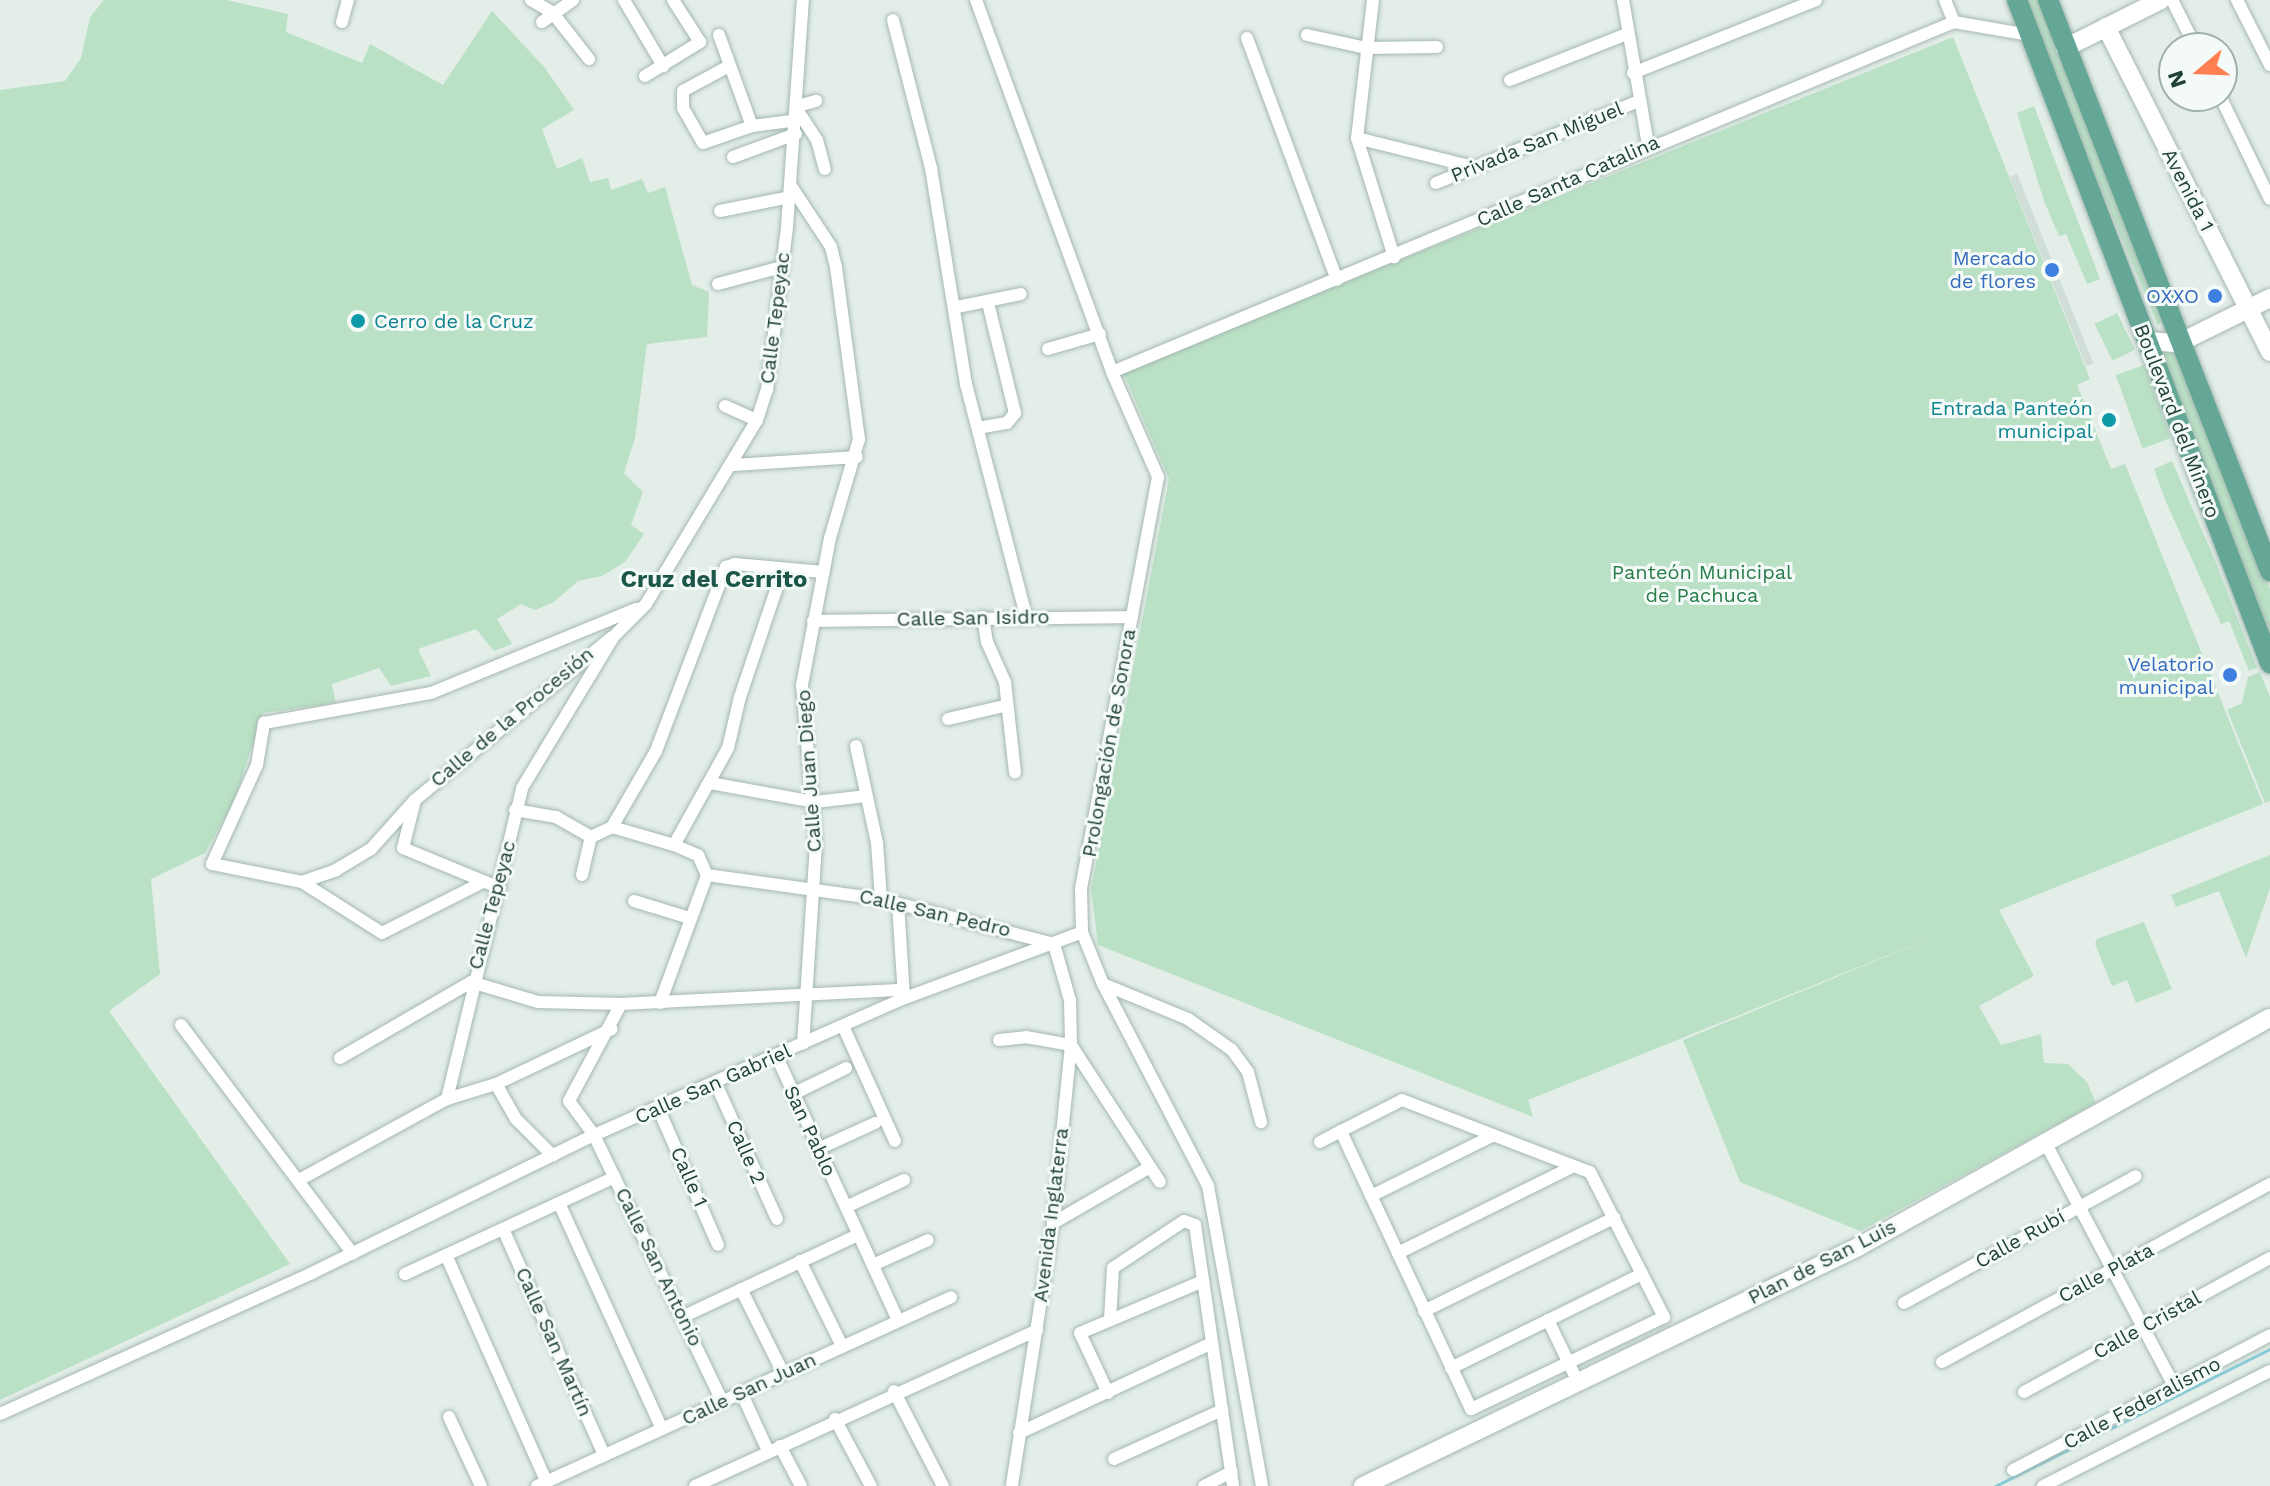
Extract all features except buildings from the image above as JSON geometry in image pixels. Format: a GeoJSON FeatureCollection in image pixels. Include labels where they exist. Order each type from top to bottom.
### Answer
{"type":"FeatureCollection","features":[{"type":"Feature","properties":{"kind":"main road","name":"Boulevard del Minero"},"geometry":{"type":"LineString","coordinates":[[2017,0],[2270,663]]}},
{"type":"Feature","properties":{"kind":"main road","name":"Boulevard del Minero"},"geometry":{"type":"LineString","coordinates":[[2048,0],[2270,571]]}},
{"type":"Feature","properties":{"kind":"street"},"geometry":{"type":"LineString","coordinates":[[342,22],[348,0]]}},
{"type":"Feature","properties":{"kind":"street"},"geometry":{"type":"LineString","coordinates":[[531,0],[589,59]]}},
{"type":"Feature","properties":{"kind":"street"},"geometry":{"type":"LineString","coordinates":[[547,17],[573,0]]}},
{"type":"Feature","properties":{"kind":"street"},"geometry":{"type":"LineString","coordinates":[[624,0],[663,66]]}},
{"type":"Feature","properties":{"kind":"street"},"geometry":{"type":"LineString","coordinates":[[645,76],[700,42],[673,0]]}},
{"type":"Feature","properties":{"kind":"street","name":"Calle Tepeyac"},"geometry":{"type":"LineString","coordinates":[[447,1099],[471,982],[500,888],[522,788],[614,636],[646,604],[734,465],[757,420],[767,390],[796,134],[803,0]]}},
{"type":"Feature","properties":{"kind":"street","name":"Prolongación de Sonora"},"geometry":{"type":"LineString","coordinates":[[976,0],[1112,372],[1158,477],[1081,890],[1082,932],[1103,984],[1208,1186],[1262,1486]]}},
{"type":"Feature","properties":{"kind":"street"},"geometry":{"type":"LineString","coordinates":[[1373,0],[1357,138],[1394,257]]}},
{"type":"Feature","properties":{"kind":"street"},"geometry":{"type":"LineString","coordinates":[[1633,73],[1816,0]]}},
{"type":"Feature","properties":{"kind":"street"},"geometry":{"type":"LineString","coordinates":[[1945,0],[1954,22],[2029,35]]}},
{"type":"Feature","properties":{"kind":"street"},"geometry":{"type":"LineString","coordinates":[[2065,48],[2161,0]]}},
{"type":"Feature","properties":{"kind":"street"},"geometry":{"type":"LineString","coordinates":[[2172,0],[2188,32]]}},
{"type":"Feature","properties":{"kind":"street"},"geometry":{"type":"LineString","coordinates":[[2237,0],[2270,65]]}},
{"type":"Feature","properties":{"kind":"street"},"geometry":{"type":"LineString","coordinates":[[1625,1],[1633,73],[1648,145]]}},
{"type":"Feature","properties":{"kind":"street"},"geometry":{"type":"LineString","coordinates":[[893,20],[931,168],[957,307],[962,361],[1018,616]]}},
{"type":"Feature","properties":{"kind":"street","name":"Calle Santa Catalina"},"geometry":{"type":"LineString","coordinates":[[1112,372],[1394,257],[1648,145],[1954,22]]}},
{"type":"Feature","properties":{"kind":"street","name":"Avenida 1"},"geometry":{"type":"LineString","coordinates":[[2106,27],[2270,352]]}},
{"type":"Feature","properties":{"kind":"street"},"geometry":{"type":"LineString","coordinates":[[1510,80],[1627,34]]}},
{"type":"Feature","properties":{"kind":"street"},"geometry":{"type":"LineString","coordinates":[[719,35],[752,126]]}},
{"type":"Feature","properties":{"kind":"street"},"geometry":{"type":"LineString","coordinates":[[1307,35],[1366,48],[1437,47]]}},
{"type":"Feature","properties":{"kind":"street"},"geometry":{"type":"LineString","coordinates":[[1247,38],[1337,280]]}},
{"type":"Feature","properties":{"kind":"street"},"geometry":{"type":"LineString","coordinates":[[729,66],[683,91],[683,108],[703,143],[798,112],[816,101]]}},
{"type":"Feature","properties":{"kind":"street","name":"Privada San Miguel"},"geometry":{"type":"LineString","coordinates":[[1436,183],[1639,101]]}},
{"type":"Feature","properties":{"kind":"street"},"geometry":{"type":"LineString","coordinates":[[798,112],[817,140],[825,169]]}},
{"type":"Feature","properties":{"kind":"street"},"geometry":{"type":"LineString","coordinates":[[2228,112],[2270,199]]}},
{"type":"Feature","properties":{"kind":"street"},"geometry":{"type":"LineString","coordinates":[[733,157],[796,134]]}},
{"type":"Feature","properties":{"kind":"street"},"geometry":{"type":"LineString","coordinates":[[1357,138],[1473,167]]}},
{"type":"Feature","properties":{"kind":"street"},"geometry":{"type":"LineString","coordinates":[[720,211],[790,192]]}},
{"type":"Feature","properties":{"kind":"street","name":"Calle Juan Diego"},"geometry":{"type":"LineString","coordinates":[[790,192],[831,247],[859,439],[857,457],[830,538],[802,685],[815,802],[815,886],[803,1044]]}},
{"type":"Feature","properties":{"kind":"street"},"geometry":{"type":"LineString","coordinates":[[718,284],[782,267]]}},
{"type":"Feature","properties":{"kind":"street"},"geometry":{"type":"LineString","coordinates":[[957,307],[1021,294]]}},
{"type":"Feature","properties":{"kind":"street"},"geometry":{"type":"LineString","coordinates":[[2147,341],[2179,343],[2270,298]]}},
{"type":"Feature","properties":{"kind":"street"},"geometry":{"type":"LineString","coordinates":[[978,428],[1014,418],[988,303]]}},
{"type":"Feature","properties":{"kind":"street"},"geometry":{"type":"LineString","coordinates":[[1048,349],[1100,334]]}},
{"type":"Feature","properties":{"kind":"street"},"geometry":{"type":"LineString","coordinates":[[725,406],[757,420]]}},
{"type":"Feature","properties":{"kind":"street"},"geometry":{"type":"LineString","coordinates":[[734,465],[857,457]]}},
{"type":"Feature","properties":{"kind":"street"},"geometry":{"type":"LineString","coordinates":[[591,837],[612,827],[656,751],[726,567],[824,572]]}},
{"type":"Feature","properties":{"kind":"street"},"geometry":{"type":"LineString","coordinates":[[674,845],[728,748],[740,697],[783,569]]}},
{"type":"Feature","properties":{"kind":"street"},"geometry":{"type":"LineString","coordinates":[[500,888],[483,882],[382,933],[302,882],[212,864],[257,765],[264,723],[431,693],[646,604]]}},
{"type":"Feature","properties":{"kind":"street","name":"Calle San Isidro"},"geometry":{"type":"LineString","coordinates":[[813,621],[1018,616],[1132,617]]}},
{"type":"Feature","properties":{"kind":"street"},"geometry":{"type":"LineString","coordinates":[[983,617],[987,642],[1005,682],[1004,706],[1015,772]]}},
{"type":"Feature","properties":{"kind":"street","name":"Calle de la Procesión"},"geometry":{"type":"LineString","coordinates":[[483,882],[403,848],[415,800],[614,636]]}},
{"type":"Feature","properties":{"kind":"street"},"geometry":{"type":"LineString","coordinates":[[948,719],[1004,706]]}},
{"type":"Feature","properties":{"kind":"street"},"geometry":{"type":"LineString","coordinates":[[856,746],[867,796],[881,899]]}},
{"type":"Feature","properties":{"kind":"street"},"geometry":{"type":"LineString","coordinates":[[710,783],[815,802],[867,796]]}},
{"type":"Feature","properties":{"kind":"street"},"geometry":{"type":"LineString","coordinates":[[302,882],[336,870],[371,849],[415,800]]}},
{"type":"Feature","properties":{"kind":"street"},"geometry":{"type":"LineString","coordinates":[[515,810],[556,817],[591,837]]}},
{"type":"Feature","properties":{"kind":"street"},"geometry":{"type":"LineString","coordinates":[[612,827],[698,855],[707,875],[660,1003]]}},
{"type":"Feature","properties":{"kind":"street"},"geometry":{"type":"LineString","coordinates":[[582,875],[591,837]]}},
{"type":"Feature","properties":{"kind":"street","name":"Calle San Pedro"},"geometry":{"type":"LineString","coordinates":[[707,875],[815,886],[881,899],[1054,944]]}},
{"type":"Feature","properties":{"kind":"street"},"geometry":{"type":"LineString","coordinates":[[634,901],[690,918]]}},
{"type":"Feature","properties":{"kind":"street"},"geometry":{"type":"LineString","coordinates":[[340,1058],[471,982],[538,1002],[621,1004],[808,994],[904,994],[898,904]]}},
{"type":"Feature","properties":{"kind":"street","name":"Calle San Gabriel"},"geometry":{"type":"LineString","coordinates":[[0,1414],[353,1254],[594,1135],[659,1110],[843,1026],[904,994],[1082,932]]}},
{"type":"Feature","properties":{"kind":"street","name":"Avenida Inglaterra"},"geometry":{"type":"LineString","coordinates":[[1012,1486],[1053,1223],[1071,1045],[1070,1000],[1054,944]]}},
{"type":"Feature","properties":{"kind":"street"},"geometry":{"type":"LineString","coordinates":[[1103,984],[1188,1019],[1232,1050],[1248,1072],[1261,1122]]}},
{"type":"Feature","properties":{"kind":"street"},"geometry":{"type":"LineString","coordinates":[[299,1180],[447,1099],[496,1084],[612,1029],[621,1004]]}},
{"type":"Feature","properties":{"kind":"street","name":"Plan de San Luis"},"geometry":{"type":"LineString","coordinates":[[1363,1486],[1574,1373],[1858,1247],[2270,1018]]}},
{"type":"Feature","properties":{"kind":"street"},"geometry":{"type":"LineString","coordinates":[[181,1025],[353,1254]]}},
{"type":"Feature","properties":{"kind":"street"},"geometry":{"type":"LineString","coordinates":[[843,1026],[895,1141]]}},
{"type":"Feature","properties":{"kind":"street","name":"Calle San Antonio"},"geometry":{"type":"LineString","coordinates":[[612,1029],[569,1101],[594,1135],[722,1401]]}},
{"type":"Feature","properties":{"kind":"street"},"geometry":{"type":"LineString","coordinates":[[999,1040],[1026,1037],[1071,1045],[1160,1182]]}},
{"type":"Feature","properties":{"kind":"street","name":"San Pablo"},"geometry":{"type":"LineString","coordinates":[[776,1055],[898,1320]]}},
{"type":"Feature","properties":{"kind":"street"},"geometry":{"type":"LineString","coordinates":[[793,1094],[846,1068]]}},
{"type":"Feature","properties":{"kind":"street"},"geometry":{"type":"LineString","coordinates":[[496,1084],[516,1119],[553,1156]]}},
{"type":"Feature","properties":{"kind":"street","name":"Calle 2"},"geometry":{"type":"LineString","coordinates":[[716,1084],[777,1219]]}},
{"type":"Feature","properties":{"kind":"street"},"geometry":{"type":"LineString","coordinates":[[1320,1142],[1341,1131],[1402,1100],[1590,1172],[1664,1317],[1574,1373],[1471,1409],[1341,1131]]}},
{"type":"Feature","properties":{"kind":"street","name":"Calle 1"},"geometry":{"type":"LineString","coordinates":[[659,1110],[718,1245]]}},
{"type":"Feature","properties":{"kind":"street"},"geometry":{"type":"LineString","coordinates":[[818,1149],[875,1123]]}},
{"type":"Feature","properties":{"kind":"street"},"geometry":{"type":"LineString","coordinates":[[1371,1196],[1494,1135]]}},
{"type":"Feature","properties":{"kind":"street"},"geometry":{"type":"LineString","coordinates":[[2045,1142],[2174,1386]]}},
{"type":"Feature","properties":{"kind":"street"},"geometry":{"type":"LineString","coordinates":[[1398,1253],[1574,1166]]}},
{"type":"Feature","properties":{"kind":"street"},"geometry":{"type":"LineString","coordinates":[[1053,1223],[1150,1167]]}},
{"type":"Feature","properties":{"kind":"street","name":"Calle Rubí"},"geometry":{"type":"LineString","coordinates":[[1904,1303],[2136,1176]]}},
{"type":"Feature","properties":{"kind":"street"},"geometry":{"type":"LineString","coordinates":[[405,1274],[615,1177]]}},
{"type":"Feature","properties":{"kind":"street"},"geometry":{"type":"LineString","coordinates":[[846,1207],[904,1180]]}},
{"type":"Feature","properties":{"kind":"street","name":"Calle Plata"},"geometry":{"type":"LineString","coordinates":[[1942,1362],[2270,1184]]}},
{"type":"Feature","properties":{"kind":"street"},"geometry":{"type":"LineString","coordinates":[[559,1203],[662,1429]]}},
{"type":"Feature","properties":{"kind":"street"},"geometry":{"type":"LineString","coordinates":[[1424,1311],[1614,1218]]}},
{"type":"Feature","properties":{"kind":"street"},"geometry":{"type":"LineString","coordinates":[[1110,1320],[1113,1268],[1190,1221],[1195,1225],[1233,1486]]}},
{"type":"Feature","properties":{"kind":"street","name":"Calle San Martín"},"geometry":{"type":"LineString","coordinates":[[503,1229],[604,1455]]}},
{"type":"Feature","properties":{"kind":"street"},"geometry":{"type":"LineString","coordinates":[[682,1317],[858,1235]]}},
{"type":"Feature","properties":{"kind":"street"},"geometry":{"type":"LineString","coordinates":[[873,1265],[928,1240]]}},
{"type":"Feature","properties":{"kind":"street"},"geometry":{"type":"LineString","coordinates":[[446,1255],[542,1484]]}},
{"type":"Feature","properties":{"kind":"street","name":"Calle Cristal"},"geometry":{"type":"LineString","coordinates":[[2024,1392],[2270,1258]]}},
{"type":"Feature","properties":{"kind":"street"},"geometry":{"type":"LineString","coordinates":[[800,1261],[842,1346]]}},
{"type":"Feature","properties":{"kind":"street"},"geometry":{"type":"LineString","coordinates":[[1451,1368],[1642,1274]]}},
{"type":"Feature","properties":{"kind":"street"},"geometry":{"type":"LineString","coordinates":[[1108,1393],[1080,1333],[1203,1281]]}},
{"type":"Feature","properties":{"kind":"street"},"geometry":{"type":"LineString","coordinates":[[741,1289],[783,1373]]}},
{"type":"Feature","properties":{"kind":"street","name":"Calle San Juan"},"geometry":{"type":"LineString","coordinates":[[542,1484],[951,1297]]}},
{"type":"Feature","properties":{"kind":"street"},"geometry":{"type":"LineString","coordinates":[[1548,1320],[1574,1373]]}},
{"type":"Feature","properties":{"kind":"street"},"geometry":{"type":"LineString","coordinates":[[695,1486],[894,1391],[1037,1330]]}},
{"type":"Feature","properties":{"kind":"street","name":"Calle Federalismo"},"geometry":{"type":"LineString","coordinates":[[2013,1470],[2270,1335]]}},
{"type":"Feature","properties":{"kind":"street"},"geometry":{"type":"LineString","coordinates":[[1019,1433],[1212,1343]]}},
{"type":"Feature","properties":{"kind":"street","name":"Calle Federalismo"},"geometry":{"type":"LineString","coordinates":[[2043,1486],[2270,1371]]}},
{"type":"Feature","properties":{"kind":"street"},"geometry":{"type":"LineString","coordinates":[[894,1391],[943,1486]]}},
{"type":"Feature","properties":{"kind":"street"},"geometry":{"type":"LineString","coordinates":[[741,1392],[801,1486]]}},
{"type":"Feature","properties":{"kind":"street"},"geometry":{"type":"LineString","coordinates":[[1114,1459],[1222,1410]]}},
{"type":"Feature","properties":{"kind":"street"},"geometry":{"type":"LineString","coordinates":[[449,1417],[481,1486]]}},
{"type":"Feature","properties":{"kind":"street"},"geometry":{"type":"LineString","coordinates":[[835,1419],[871,1486]]}},
{"type":"Feature","properties":{"kind":"street"},"geometry":{"type":"LineString","coordinates":[[1204,1486],[1232,1472]]}},
{"type":"Feature","properties":{"kind":"street"},"geometry":{"type":"LineString","coordinates":[[721,1473],[727,1486]]}},
{"type":"Feature","properties":{"kind":"shaded area","name":"Mercado de flores"},"geometry":{"type":"Polygon","coordinates":[[[2017,174],[2093,363],[2086,366],[2010,177],[2017,174]]]}},
{"type":"Feature","properties":{"kind":"green space"},"geometry":{"type":"Polygon","coordinates":[[[104,0],[227,0],[288,14],[286,32],[362,63],[370,44],[443,85],[492,11],[545,68],[574,110],[542,129],[557,169],[582,158],[590,182],[608,178],[611,190],[642,179],[648,193],[665,187],[692,285],[709,292],[707,337],[647,344],[635,438],[624,473],[643,492],[631,525],[644,534],[625,562],[602,576],[578,581],[554,602],[535,610],[521,604],[497,619],[512,644],[494,651],[476,629],[418,649],[431,676],[391,686],[379,668],[332,684],[336,703],[263,713],[235,799],[205,853],[151,879],[160,974],[109,1011],[290,1264],[0,1400],[0,90],[65,81],[81,58],[90,17],[104,0]]]}},
{"type":"Feature","properties":{"kind":"green space"},"geometry":{"type":"Polygon","coordinates":[[[2023,0],[2039,0],[2162,320],[2158,326],[2023,0]]]}},
{"type":"Feature","properties":{"kind":"green space","name":"Panteón Municipal de Pachuca"},"geometry":{"type":"Polygon","coordinates":[[[1953,37],[2090,379],[2077,385],[2111,469],[2125,464],[2263,804],[1999,910],[2034,976],[1979,1006],[2001,1045],[2041,1034],[2044,1063],[2068,1064],[2087,1082],[2096,1103],[1860,1231],[1740,1182],[1683,1040],[1946,932],[1528,1100],[1533,1117],[1098,945],[1091,889],[1169,479],[1123,372],[1953,37]]]}},
{"type":"Feature","properties":{"kind":"green space"},"geometry":{"type":"Polygon","coordinates":[[[2034,106],[2100,279],[2087,284],[2066,234],[2059,236],[2044,201],[2017,113],[2034,106]]]}},
{"type":"Feature","properties":{"kind":"green space"},"geometry":{"type":"Polygon","coordinates":[[[2117,313],[2135,350],[2113,361],[2095,324],[2117,313]]]}},
{"type":"Feature","properties":{"kind":"green space"},"geometry":{"type":"Polygon","coordinates":[[[2158,350],[2173,350],[2270,589],[2270,639],[2158,350]]]}},
{"type":"Feature","properties":{"kind":"green space"},"geometry":{"type":"Polygon","coordinates":[[[2144,365],[2171,438],[2142,449],[2116,375],[2144,365]]]}},
{"type":"Feature","properties":{"kind":"green space"},"geometry":{"type":"Polygon","coordinates":[[[2172,461],[2257,668],[2249,671],[2229,621],[2221,624],[2166,502],[2154,469],[2172,461]]]}},
{"type":"Feature","properties":{"kind":"green space"},"geometry":{"type":"Polygon","coordinates":[[[2260,672],[2270,697],[2270,801],[2265,803],[2227,710],[2242,703],[2248,677],[2260,672]]]}},
{"type":"Feature","properties":{"kind":"green space"},"geometry":{"type":"Polygon","coordinates":[[[2270,855],[2270,888],[2246,958],[2219,891],[2176,907],[2171,895],[2270,855]]]}},
{"type":"Feature","properties":{"kind":"green space"},"geometry":{"type":"Polygon","coordinates":[[[2144,922],[2172,989],[2136,1003],[2127,980],[2112,986],[2095,944],[2097,939],[2144,922]]]}},
{"type":"Feature","properties":{"kind":"waterway"},"geometry":{"type":"LineString","coordinates":[[1995,1486],[2270,1349]]}},
{"type":"Feature","properties":{"kind":"place","name":"Mercado de flores"},"geometry":{"type":"Point","coordinates":[2052,270]}},
{"type":"Feature","properties":{"kind":"place","name":"OXXO"},"geometry":{"type":"Point","coordinates":[2215,296]}},
{"type":"Feature","properties":{"kind":"place","name":"Cerro de la Cruz"},"geometry":{"type":"Point","coordinates":[358,321]}},
{"type":"Feature","properties":{"kind":"place","name":"Entrada Panteón municipal"},"geometry":{"type":"Point","coordinates":[2109,420]}},
{"type":"Feature","properties":{"kind":"place","name":"Velatorio municipal"},"geometry":{"type":"Point","coordinates":[2230,675]}},
{"type":"Feature","properties":{"kind":"district","name":"Cruz del Cerrito"},"geometry":{"type":"Point","coordinates":[714,580]}}]}
